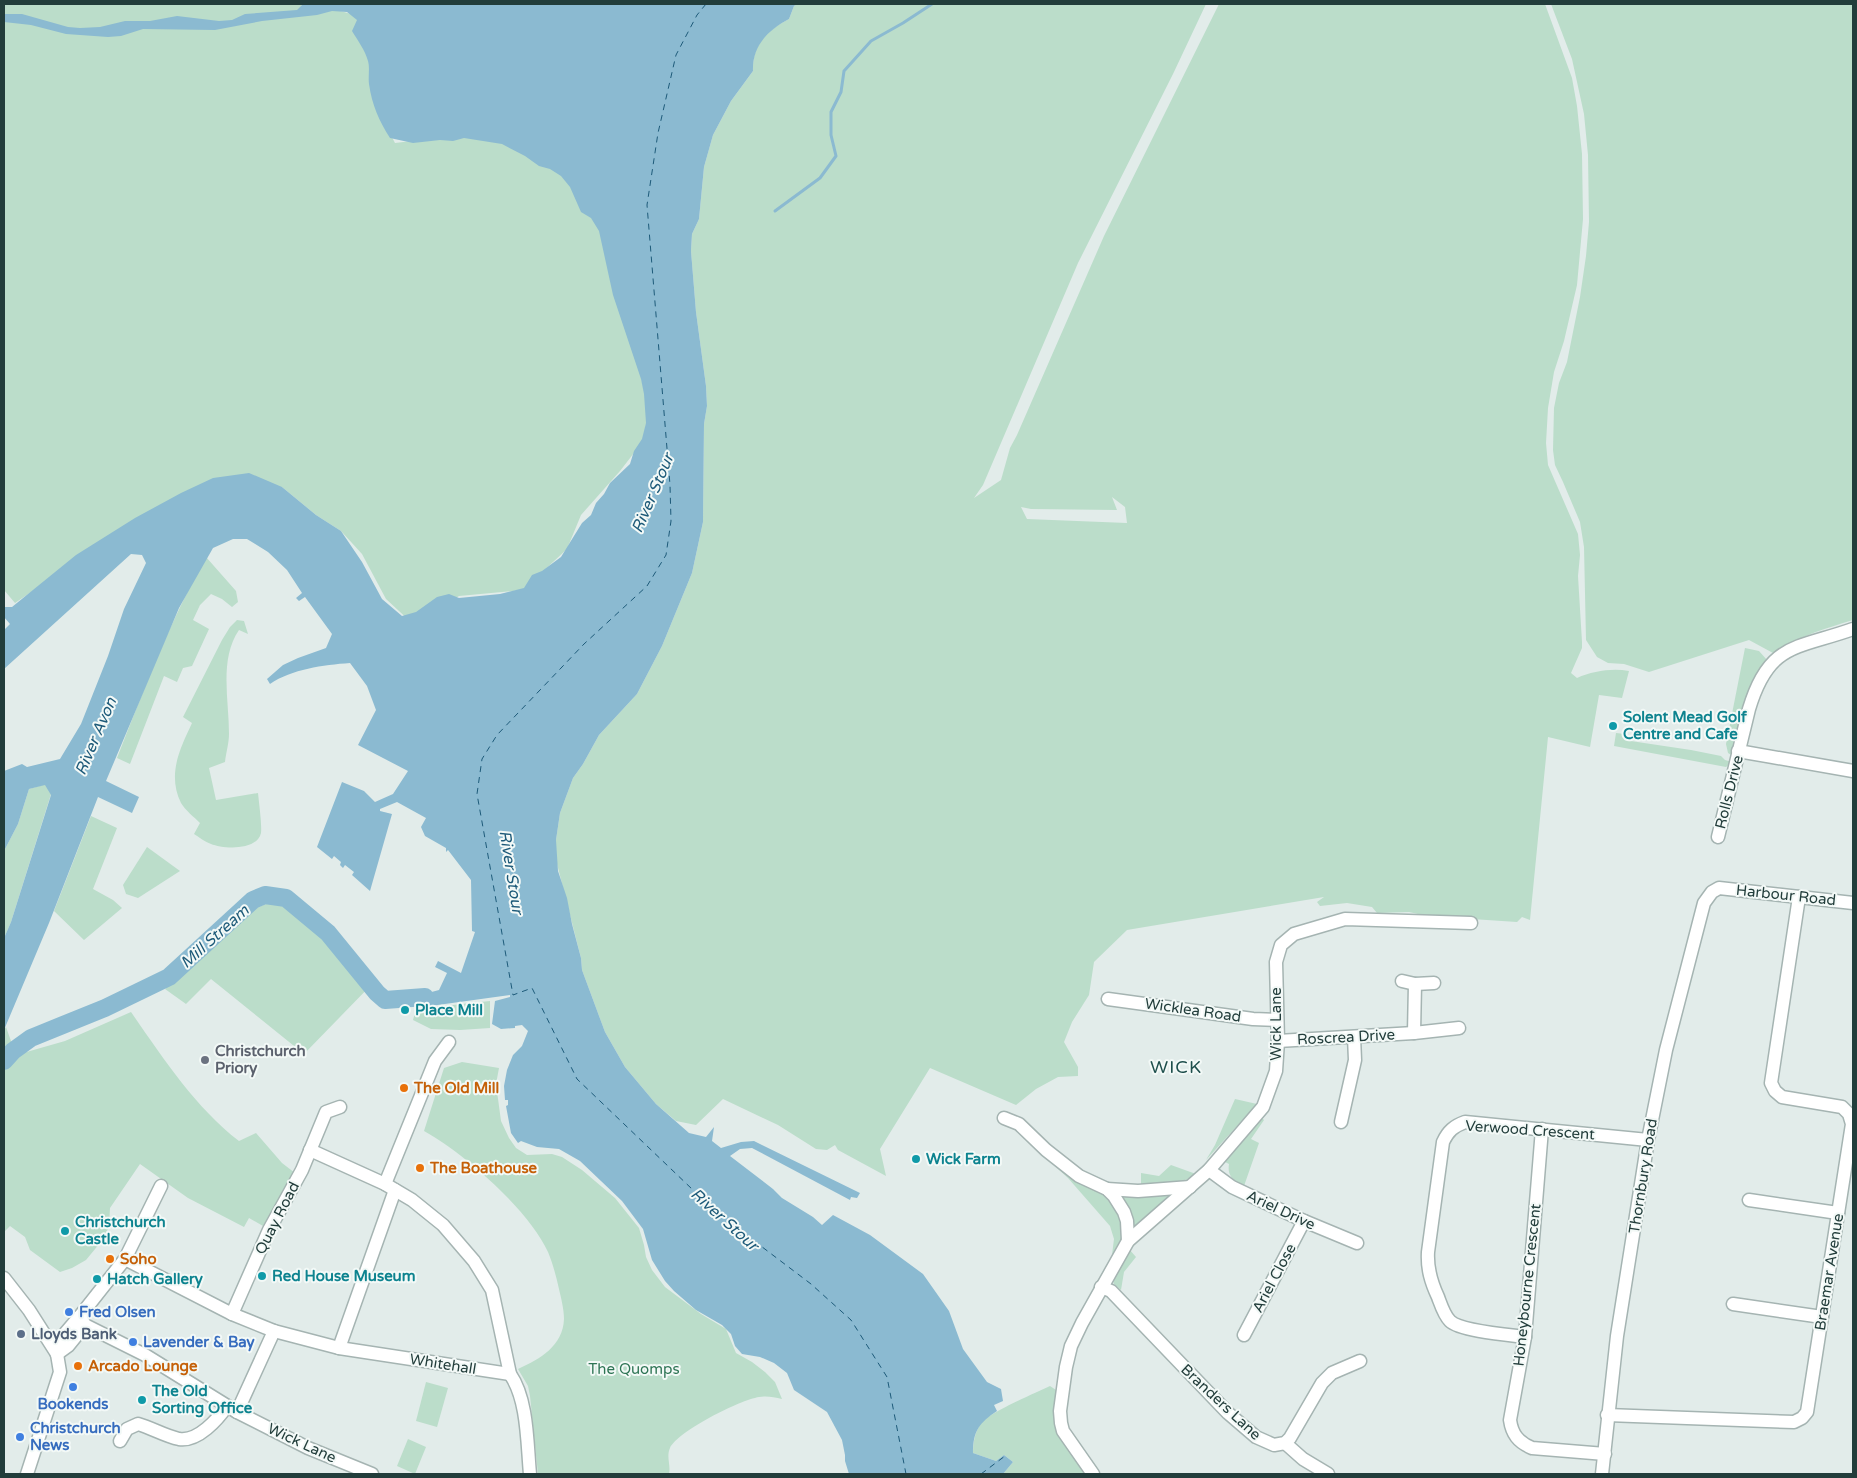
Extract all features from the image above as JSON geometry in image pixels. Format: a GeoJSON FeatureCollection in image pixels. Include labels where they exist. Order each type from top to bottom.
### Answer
{"type":"FeatureCollection","features":[{"type":"Feature","properties":{"kind":"street","name":"Rolls Drive"},"geometry":{"type":"LineString","coordinates":[[1718,838],[1754,690],[1762,675],[1774,660],[1800,645],[1853,628]]}},
{"type":"Feature","properties":{"kind":"street"},"geometry":{"type":"LineString","coordinates":[[1738,751],[1853,770]]}},
{"type":"Feature","properties":{"kind":"street","name":"Harbour Road"},"geometry":{"type":"LineString","coordinates":[[1719,888],[1853,903]]}},
{"type":"Feature","properties":{"kind":"street","name":"Thornbury Road"},"geometry":{"type":"LineString","coordinates":[[1602,1474],[1617,1336],[1648,1140],[1666,1050],[1702,911],[1707,897],[1719,888]]}},
{"type":"Feature","properties":{"kind":"street","name":"Braemar Avenue"},"geometry":{"type":"LineString","coordinates":[[1607,1415],[1794,1422],[1802,1418],[1807,1412],[1838,1213],[1847,1189],[1852,1124],[1850,1114],[1842,1107],[1782,1096],[1771,1084],[1799,897]]}},
{"type":"Feature","properties":{"kind":"street","name":"Wick Lane"},"geometry":{"type":"LineString","coordinates":[[1093,1474],[1063,1431],[1061,1424],[1060,1411],[1066,1367],[1072,1346],[1101,1287],[1128,1241],[1147,1222],[1209,1170],[1263,1107],[1276,1071],[1278,1020],[1276,962],[1281,945],[1294,934],[1345,919],[1471,923]]}},
{"type":"Feature","properties":{"kind":"street"},"geometry":{"type":"LineString","coordinates":[[1402,981],[1415,984],[1434,983]]}},
{"type":"Feature","properties":{"kind":"street","name":"Roscrea Drive"},"geometry":{"type":"LineString","coordinates":[[1414,1033],[1415,984]]}},
{"type":"Feature","properties":{"kind":"street","name":"Wicklea Road"},"geometry":{"type":"LineString","coordinates":[[1108,998],[1278,1020]]}},
{"type":"Feature","properties":{"kind":"street","name":"Roscrea Drive"},"geometry":{"type":"LineString","coordinates":[[1278,1041],[1414,1033],[1459,1028]]}},
{"type":"Feature","properties":{"kind":"street"},"geometry":{"type":"LineString","coordinates":[[1341,1122],[1355,1060],[1354,1037]]}},
{"type":"Feature","properties":{"kind":"street"},"geometry":{"type":"LineString","coordinates":[[339,1348],[390,1187],[435,1061],[449,1042]]}},
{"type":"Feature","properties":{"kind":"street","name":"Quay Road"},"geometry":{"type":"LineString","coordinates":[[232,1314],[269,1230],[302,1170],[326,1112],[340,1106]]}},
{"type":"Feature","properties":{"kind":"street"},"geometry":{"type":"LineString","coordinates":[[1004,1118],[1019,1124],[1046,1150],[1079,1176],[1107,1190],[1114,1196],[1127,1221],[1128,1241]]}},
{"type":"Feature","properties":{"kind":"street","name":"Verwood Crescent"},"geometry":{"type":"LineString","coordinates":[[1525,1338],[1461,1328],[1450,1322],[1431,1282],[1428,1266],[1422,1251],[1443,1142],[1448,1132],[1456,1125],[1465,1122],[1648,1140]]}},
{"type":"Feature","properties":{"kind":"street","name":"Honeybourne Crescent"},"geometry":{"type":"LineString","coordinates":[[1542,1129],[1525,1338],[1510,1420],[1511,1430],[1516,1438],[1532,1448],[1605,1454]]}},
{"type":"Feature","properties":{"kind":"street"},"geometry":{"type":"LineString","coordinates":[[310,1150],[390,1187],[412,1200],[443,1225],[474,1261],[492,1290],[510,1374],[518,1385],[522,1399],[530,1474]]}},
{"type":"Feature","properties":{"kind":"street","name":"Ariel Drive"},"geometry":{"type":"LineString","coordinates":[[1209,1170],[1232,1187],[1304,1221],[1357,1243]]}},
{"type":"Feature","properties":{"kind":"street"},"geometry":{"type":"LineString","coordinates":[[57,1354],[62,1337],[83,1321],[125,1259],[161,1186]]}},
{"type":"Feature","properties":{"kind":"street"},"geometry":{"type":"LineString","coordinates":[[1107,1190],[1190,1187]]}},
{"type":"Feature","properties":{"kind":"street"},"geometry":{"type":"LineString","coordinates":[[1749,1200],[1838,1213]]}},
{"type":"Feature","properties":{"kind":"street","name":"Ariel Close"},"geometry":{"type":"LineString","coordinates":[[1244,1335],[1304,1221]]}},
{"type":"Feature","properties":{"kind":"street","name":"Whitehall"},"geometry":{"type":"LineString","coordinates":[[125,1259],[232,1314],[274,1331],[339,1348],[510,1374]]}},
{"type":"Feature","properties":{"kind":"street"},"geometry":{"type":"LineString","coordinates":[[6,1285],[29,1310],[57,1354],[60,1372],[27,1474]]}},
{"type":"Feature","properties":{"kind":"street","name":"Branders Lane"},"geometry":{"type":"LineString","coordinates":[[1101,1287],[1110,1291],[1228,1413],[1265,1442],[1274,1445],[1285,1442]]}},
{"type":"Feature","properties":{"kind":"street"},"geometry":{"type":"LineString","coordinates":[[1733,1304],[1822,1317]]}},
{"type":"Feature","properties":{"kind":"street","name":"Wick Lane"},"geometry":{"type":"LineString","coordinates":[[83,1321],[146,1355],[232,1409],[308,1448],[364,1473]]}},
{"type":"Feature","properties":{"kind":"street"},"geometry":{"type":"LineString","coordinates":[[120,1441],[127,1429],[138,1424],[181,1439],[194,1436],[208,1428],[232,1409],[274,1331]]}},
{"type":"Feature","properties":{"kind":"street"},"geometry":{"type":"LineString","coordinates":[[1328,1474],[1304,1459],[1285,1442],[1290,1438],[1322,1383],[1332,1374],[1360,1361]]}},
{"type":"Feature","properties":{"kind":"green space"},"geometry":{"type":"Polygon","coordinates":[[[4,4],[302,4],[301,9],[330,8],[358,16],[371,54],[374,103],[395,143],[462,135],[506,143],[557,165],[596,218],[633,342],[648,408],[644,440],[620,471],[581,515],[567,549],[523,590],[459,596],[413,624],[386,599],[362,554],[341,531],[316,515],[282,487],[37,588],[15,603],[4,590],[4,4]]]}},
{"type":"Feature","properties":{"kind":"green space"},"geometry":{"type":"Polygon","coordinates":[[[797,4],[1206,4],[1078,263],[983,485],[974,498],[1001,480],[1010,448],[1104,236],[1219,4],[1545,4],[1572,78],[1582,154],[1583,219],[1577,285],[1564,341],[1554,372],[1548,408],[1546,443],[1548,465],[1578,534],[1582,648],[1571,673],[1577,678],[1603,671],[1629,671],[1622,698],[1599,695],[1590,747],[1548,737],[1530,920],[1522,917],[1517,922],[1427,916],[1409,912],[1377,913],[1372,907],[1347,903],[1320,906],[1317,902],[1324,897],[1127,930],[1094,962],[1089,995],[1072,1022],[1064,1042],[1078,1067],[1078,1076],[1058,1077],[1036,1089],[1016,1105],[930,1068],[880,1149],[886,1176],[838,1150],[835,1145],[827,1150],[816,1149],[778,1125],[723,1099],[696,1125],[676,1121],[656,1104],[625,1067],[605,1032],[582,970],[581,958],[556,860],[556,840],[560,813],[573,778],[599,735],[637,694],[662,646],[692,573],[703,522],[704,424],[707,406],[691,251],[692,234],[699,219],[704,167],[713,135],[731,101],[753,71],[753,62],[758,46],[768,33],[789,19],[794,6],[797,4]],[[1112,497],[1117,510],[1031,509],[1021,507],[1027,519],[1127,523],[1125,507],[1112,497]]]}},
{"type":"Feature","properties":{"kind":"green space"},"geometry":{"type":"Polygon","coordinates":[[[1551,4],[1853,4],[1853,620],[1802,637],[1773,653],[1749,640],[1649,672],[1624,664],[1608,663],[1597,657],[1586,640],[1584,547],[1580,522],[1555,465],[1553,450],[1554,408],[1559,383],[1567,362],[1586,256],[1589,222],[1588,155],[1584,114],[1572,59],[1551,4]]]}},
{"type":"Feature","properties":{"kind":"green space"},"geometry":{"type":"Polygon","coordinates":[[[206,557],[236,591],[238,602],[232,607],[222,599],[211,594],[200,605],[193,620],[209,629],[192,666],[183,668],[177,682],[164,676],[130,764],[117,758],[169,631],[206,557]]]}},
{"type":"Feature","properties":{"kind":"green space"},"geometry":{"type":"Polygon","coordinates":[[[237,620],[244,621],[248,634],[239,630],[229,654],[226,680],[229,741],[225,762],[209,768],[216,800],[258,793],[261,833],[258,839],[247,846],[223,847],[204,841],[194,834],[200,823],[181,803],[175,782],[175,772],[183,742],[192,723],[183,717],[222,640],[237,620]]]}},
{"type":"Feature","properties":{"kind":"green space"},"geometry":{"type":"Polygon","coordinates":[[[1745,648],[1759,651],[1767,660],[1749,694],[1733,756],[1728,753],[1726,744],[1745,648]]]}},
{"type":"Feature","properties":{"kind":"green space"},"geometry":{"type":"Polygon","coordinates":[[[1616,733],[1625,734],[1624,740],[1721,756],[1725,760],[1732,762],[1726,767],[1614,746],[1616,733]]]}},
{"type":"Feature","properties":{"kind":"green space"},"geometry":{"type":"Polygon","coordinates":[[[46,784],[51,794],[11,922],[4,938],[4,851],[18,824],[29,789],[46,784]]]}},
{"type":"Feature","properties":{"kind":"green space"},"geometry":{"type":"Polygon","coordinates":[[[91,816],[117,828],[93,889],[113,900],[122,908],[84,940],[54,911],[91,816]]]}},
{"type":"Feature","properties":{"kind":"green space"},"geometry":{"type":"Polygon","coordinates":[[[147,847],[180,871],[138,898],[126,894],[123,885],[147,847]]]}},
{"type":"Feature","properties":{"kind":"green space"},"geometry":{"type":"Polygon","coordinates":[[[277,900],[317,930],[375,981],[304,1054],[211,979],[186,1004],[165,989],[251,910],[277,900]]]}},
{"type":"Feature","properties":{"kind":"green space"},"geometry":{"type":"Polygon","coordinates":[[[490,1001],[490,1028],[431,1029],[413,1020],[416,1009],[490,1001]]]}},
{"type":"Feature","properties":{"kind":"green space"},"geometry":{"type":"Polygon","coordinates":[[[131,1012],[180,1081],[223,1128],[239,1141],[256,1133],[282,1163],[295,1173],[263,1226],[249,1218],[244,1227],[188,1198],[140,1164],[110,1208],[109,1227],[100,1243],[86,1260],[60,1272],[30,1250],[25,1237],[10,1226],[4,1232],[4,1030],[6,1027],[16,1055],[65,1041],[131,1012]]]}},
{"type":"Feature","properties":{"kind":"green space","name":"The Quomps"},"geometry":{"type":"Polygon","coordinates":[[[462,1062],[499,1068],[496,1084],[501,1121],[516,1148],[527,1155],[552,1154],[562,1157],[582,1170],[615,1198],[639,1228],[646,1257],[652,1270],[665,1287],[701,1314],[726,1329],[736,1353],[752,1362],[775,1382],[782,1399],[759,1397],[750,1399],[697,1425],[675,1441],[670,1448],[668,1455],[669,1474],[538,1474],[530,1396],[528,1386],[518,1369],[542,1356],[555,1344],[563,1328],[562,1304],[548,1252],[526,1218],[476,1168],[458,1153],[424,1131],[444,1068],[462,1062]]]}},
{"type":"Feature","properties":{"kind":"green space"},"geometry":{"type":"Polygon","coordinates":[[[1235,1099],[1257,1104],[1206,1160],[1215,1145],[1235,1099]]]}},
{"type":"Feature","properties":{"kind":"green space"},"geometry":{"type":"Polygon","coordinates":[[[1261,1117],[1264,1120],[1251,1139],[1259,1143],[1244,1186],[1232,1178],[1229,1172],[1229,1164],[1223,1161],[1261,1117]]]}},
{"type":"Feature","properties":{"kind":"green space"},"geometry":{"type":"Polygon","coordinates":[[[1034,1147],[1089,1182],[1112,1200],[1121,1215],[1123,1232],[1118,1248],[1112,1255],[1114,1239],[1110,1226],[1068,1178],[1034,1147]]]}},
{"type":"Feature","properties":{"kind":"green space"},"geometry":{"type":"Polygon","coordinates":[[[1171,1165],[1196,1174],[1176,1183],[1141,1186],[1141,1173],[1159,1176],[1171,1165]]]}},
{"type":"Feature","properties":{"kind":"green space"},"geometry":{"type":"Polygon","coordinates":[[[1118,1194],[1168,1194],[1169,1196],[1133,1230],[1118,1194]]]}},
{"type":"Feature","properties":{"kind":"green space"},"geometry":{"type":"Polygon","coordinates":[[[1129,1249],[1136,1257],[1124,1272],[1121,1290],[1114,1284],[1112,1276],[1129,1249]]]}},
{"type":"Feature","properties":{"kind":"green space"},"geometry":{"type":"Polygon","coordinates":[[[426,1382],[448,1388],[437,1427],[416,1421],[426,1382]]]}},
{"type":"Feature","properties":{"kind":"green space"},"geometry":{"type":"Polygon","coordinates":[[[1050,1386],[1056,1390],[1055,1423],[1086,1474],[1003,1474],[1013,1462],[1004,1455],[996,1461],[973,1453],[976,1434],[985,1419],[1013,1403],[1050,1386]]]}},
{"type":"Feature","properties":{"kind":"green space"},"geometry":{"type":"Polygon","coordinates":[[[408,1439],[426,1447],[415,1474],[397,1466],[408,1439]]]}},
{"type":"Feature","properties":{"kind":"water"},"geometry":{"type":"Polygon","coordinates":[[[303,4],[797,4],[794,6],[789,19],[774,28],[758,46],[753,62],[753,71],[731,101],[713,135],[704,167],[699,219],[692,234],[691,251],[707,406],[704,424],[703,522],[692,573],[662,646],[637,694],[599,735],[573,778],[560,813],[556,840],[558,871],[567,898],[582,970],[605,1032],[625,1067],[656,1104],[689,1133],[706,1137],[714,1127],[712,1141],[721,1148],[741,1142],[754,1141],[860,1193],[857,1198],[851,1197],[850,1200],[752,1148],[740,1149],[730,1156],[782,1198],[813,1217],[822,1225],[833,1215],[870,1235],[923,1274],[949,1311],[963,1349],[987,1382],[1001,1389],[1003,1401],[994,1405],[997,1411],[978,1428],[974,1439],[973,1453],[996,1461],[1004,1455],[1013,1462],[1003,1474],[849,1474],[842,1440],[827,1412],[794,1390],[787,1373],[774,1363],[760,1357],[742,1354],[735,1346],[731,1334],[722,1325],[696,1310],[674,1291],[665,1281],[652,1260],[643,1229],[622,1201],[580,1161],[559,1149],[537,1147],[521,1141],[518,1143],[511,1133],[506,1106],[508,1105],[508,1100],[505,1100],[504,1086],[507,1070],[513,1055],[522,1046],[528,1031],[522,1025],[515,1026],[515,1028],[501,1029],[492,1024],[495,1001],[510,997],[510,995],[423,1007],[411,1006],[411,1003],[424,1001],[423,999],[403,1001],[402,996],[413,997],[439,990],[447,973],[435,967],[438,961],[461,973],[475,932],[472,931],[471,880],[448,850],[446,852],[446,848],[425,836],[421,827],[426,818],[397,802],[380,809],[380,811],[392,814],[370,891],[352,875],[354,872],[345,865],[343,868],[340,865],[341,862],[334,856],[332,859],[317,847],[342,782],[364,791],[375,802],[393,794],[408,771],[358,745],[376,710],[367,686],[350,663],[298,671],[270,684],[267,679],[283,665],[326,648],[332,634],[305,597],[299,601],[296,598],[302,593],[287,570],[268,552],[247,539],[233,539],[213,548],[179,608],[106,781],[139,797],[132,813],[98,797],[49,923],[4,1030],[4,938],[11,922],[51,795],[45,785],[29,789],[18,824],[4,851],[4,771],[22,764],[27,767],[60,759],[81,724],[124,609],[146,563],[142,555],[131,554],[4,669],[4,630],[10,624],[4,617],[4,607],[12,607],[76,555],[135,518],[213,478],[249,473],[282,487],[316,515],[341,531],[362,562],[382,599],[402,616],[416,612],[437,597],[449,594],[459,598],[500,594],[524,588],[532,575],[542,571],[561,557],[582,523],[591,515],[596,503],[610,483],[630,464],[634,451],[642,439],[646,423],[641,379],[613,295],[599,231],[591,218],[581,212],[570,187],[561,176],[550,169],[539,166],[502,144],[464,138],[453,141],[440,140],[413,143],[390,138],[379,119],[372,99],[367,57],[352,31],[357,20],[347,12],[332,11],[317,15],[262,21],[215,30],[143,29],[121,36],[108,37],[66,34],[31,25],[4,22],[4,14],[22,14],[68,27],[80,28],[100,27],[125,21],[150,21],[177,16],[219,21],[232,20],[245,14],[297,10],[303,4]]]}},
{"type":"Feature","properties":{"kind":"waterway"},"geometry":{"type":"LineString","coordinates":[[775,211],[820,178],[836,156],[831,135],[831,112],[841,92],[844,71],[871,41],[932,4]]}},
{"type":"Feature","properties":{"kind":"waterway","name":"Mill Stream"},"geometry":{"type":"LineString","coordinates":[[4,1061],[13,1051],[31,1038],[105,1008],[169,977],[253,900],[265,895],[286,898],[328,933],[377,993],[385,1000],[425,997]]}},
{"type":"Feature","properties":{"kind":"ferry route"},"geometry":{"type":"LineString","coordinates":[[706,4],[697,15],[676,55],[658,133],[647,205],[670,485],[671,521],[666,555],[647,586],[584,644],[497,735],[482,759],[477,794],[513,995],[532,988],[577,1079],[716,1212],[811,1284],[851,1320],[887,1377],[906,1474]]}},
{"type":"Feature","properties":{"kind":"ferry route"},"geometry":{"type":"LineString","coordinates":[[981,1474],[1005,1456]]}},
{"type":"Feature","properties":{"kind":"place","name":"Solent Mead Golf Centre and Cafe"},"geometry":{"type":"Point","coordinates":[1613,726]}},
{"type":"Feature","properties":{"kind":"place","name":"Place Mill"},"geometry":{"type":"Point","coordinates":[405,1010]}},
{"type":"Feature","properties":{"kind":"place","name":"Christchurch Priory"},"geometry":{"type":"Point","coordinates":[205,1060]}},
{"type":"Feature","properties":{"kind":"place","name":"The Old Mill"},"geometry":{"type":"Point","coordinates":[404,1088]}},
{"type":"Feature","properties":{"kind":"place","name":"Wick Farm"},"geometry":{"type":"Point","coordinates":[916,1159]}},
{"type":"Feature","properties":{"kind":"place","name":"The Boathouse"},"geometry":{"type":"Point","coordinates":[420,1168]}},
{"type":"Feature","properties":{"kind":"place","name":"Christchurch Castle"},"geometry":{"type":"Point","coordinates":[65,1231]}},
{"type":"Feature","properties":{"kind":"place","name":"Soho"},"geometry":{"type":"Point","coordinates":[110,1259]}},
{"type":"Feature","properties":{"kind":"place","name":"Red House Museum"},"geometry":{"type":"Point","coordinates":[262,1276]}},
{"type":"Feature","properties":{"kind":"place","name":"Hatch Gallery"},"geometry":{"type":"Point","coordinates":[97,1279]}},
{"type":"Feature","properties":{"kind":"place","name":"Fred Olsen"},"geometry":{"type":"Point","coordinates":[69,1312]}},
{"type":"Feature","properties":{"kind":"place","name":"Lloyds Bank"},"geometry":{"type":"Point","coordinates":[21,1334]}},
{"type":"Feature","properties":{"kind":"place","name":"Lavender & Bay"},"geometry":{"type":"Point","coordinates":[133,1342]}},
{"type":"Feature","properties":{"kind":"place","name":"Arcado Lounge"},"geometry":{"type":"Point","coordinates":[78,1366]}},
{"type":"Feature","properties":{"kind":"place","name":"Bookends"},"geometry":{"type":"Point","coordinates":[73,1387]}},
{"type":"Feature","properties":{"kind":"place","name":"The Old Sorting Office"},"geometry":{"type":"Point","coordinates":[142,1400]}},
{"type":"Feature","properties":{"kind":"place","name":"Christchurch News"},"geometry":{"type":"Point","coordinates":[20,1437]}},
{"type":"Feature","properties":{"kind":"district","name":"WICK"},"geometry":{"type":"Point","coordinates":[1176,1067]}},
{"type":"Feature","properties":{"kind":"water label","name":"River Stour"},"geometry":{"type":"Point","coordinates":[652,493]}},
{"type":"Feature","properties":{"kind":"water label","name":"River Avon"},"geometry":{"type":"Point","coordinates":[95,736]}},
{"type":"Feature","properties":{"kind":"water label","name":"River Stour"},"geometry":{"type":"Point","coordinates":[512,872]}},
{"type":"Feature","properties":{"kind":"water label","name":"River Stour"},"geometry":{"type":"Point","coordinates":[725,1219]}}]}
